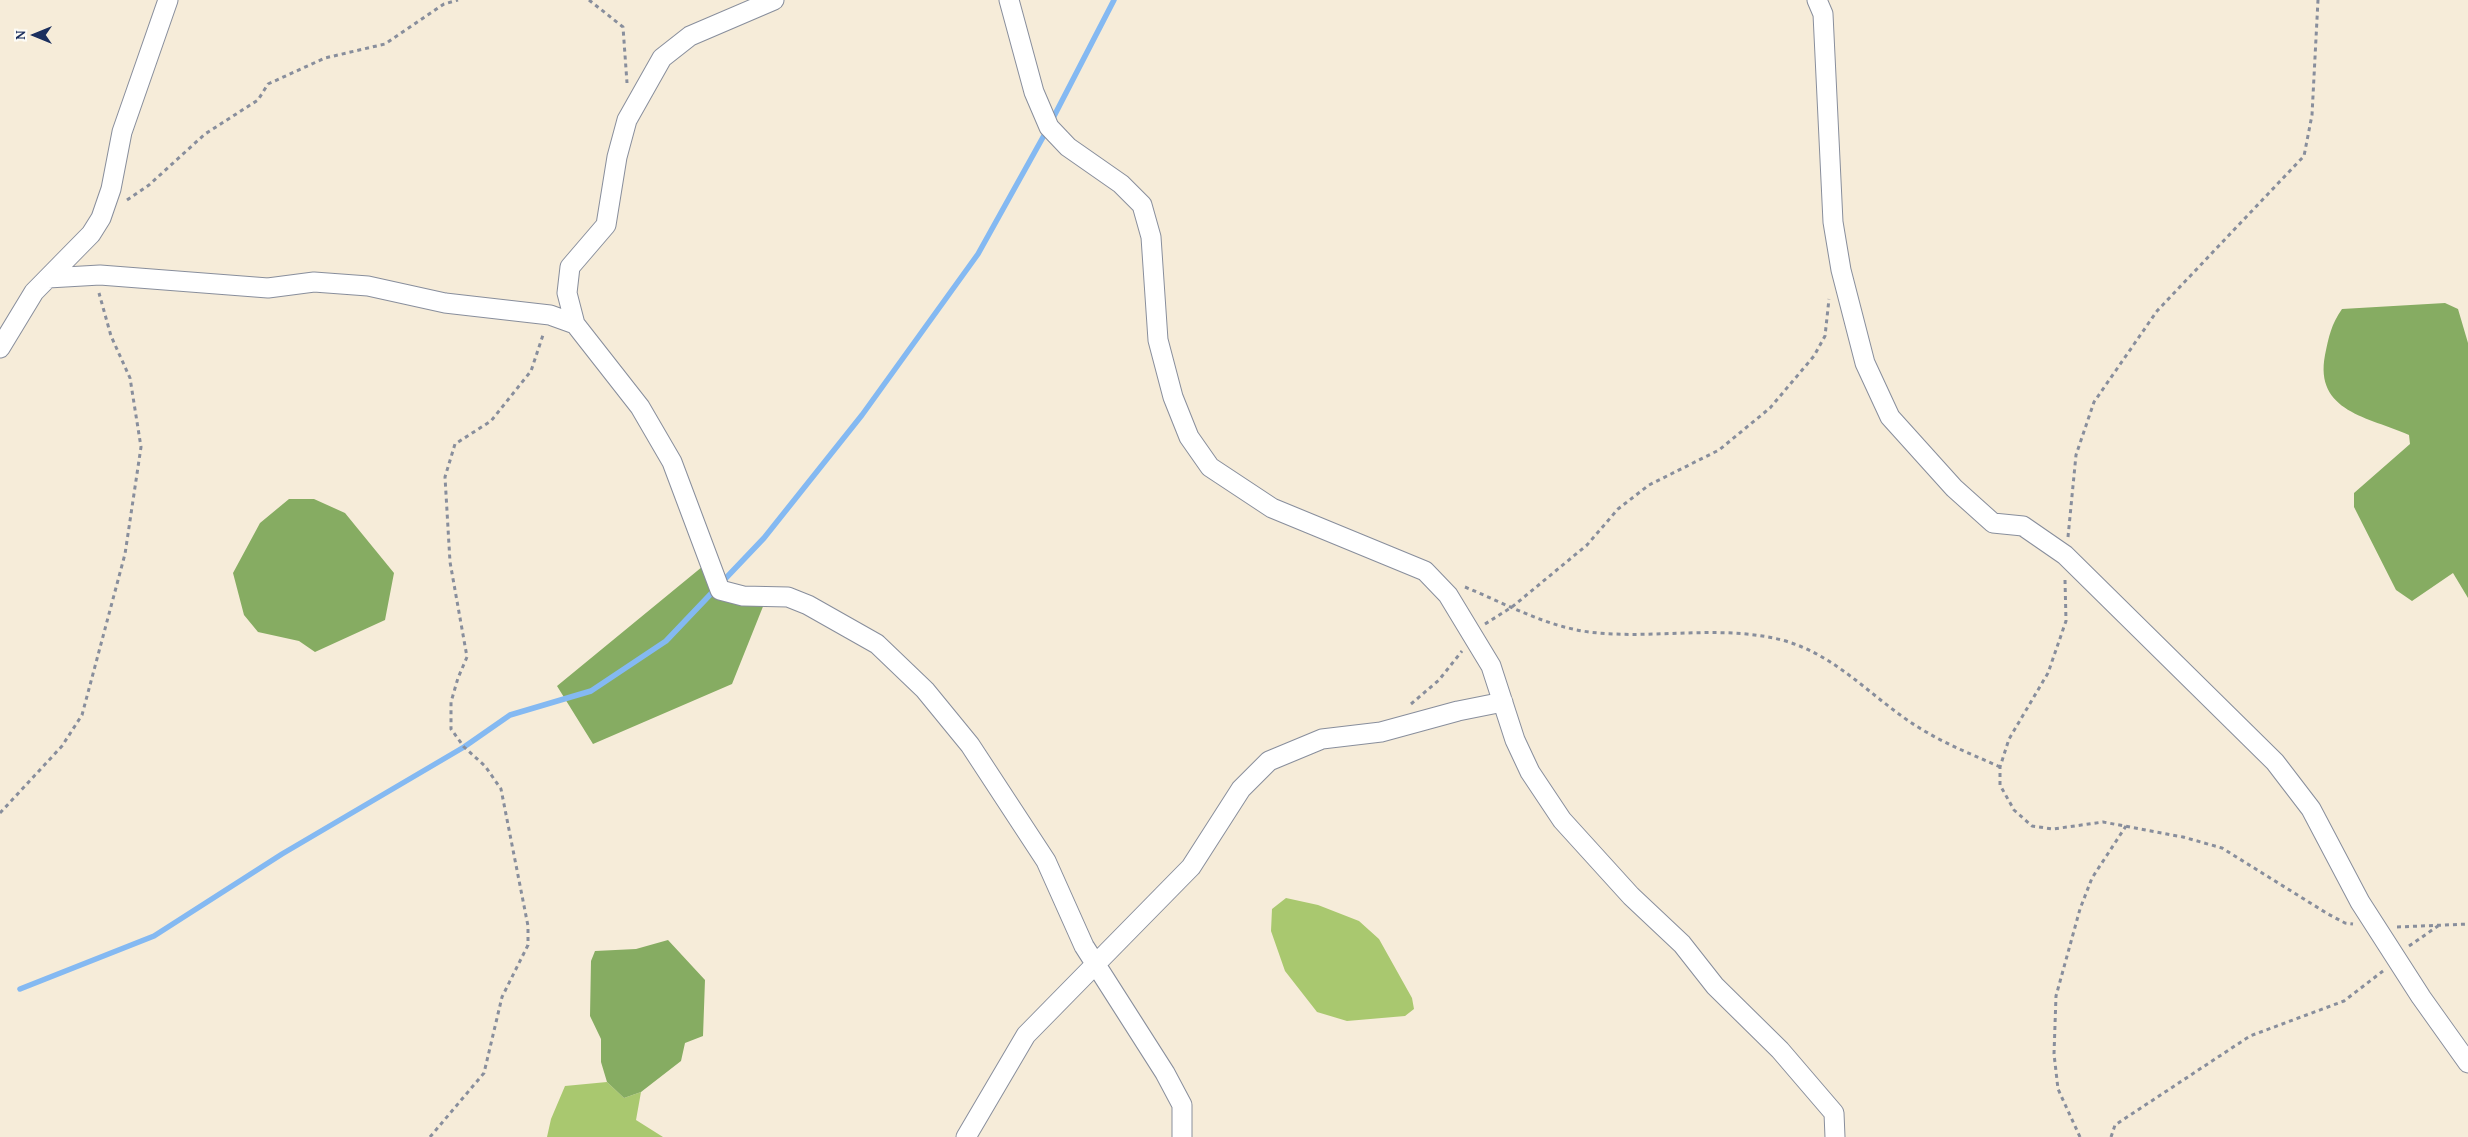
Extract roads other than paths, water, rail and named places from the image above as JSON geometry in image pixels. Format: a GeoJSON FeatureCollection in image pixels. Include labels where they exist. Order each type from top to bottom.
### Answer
{"type":"FeatureCollection","features":[{"type":"Feature","properties":{"kind":"street"},"geometry":{"type":"LineString","coordinates":[[0,348],[34,292],[91,234],[102,218],[111,189],[122,132],[168,0]]}},
{"type":"Feature","properties":{"kind":"street"},"geometry":{"type":"LineString","coordinates":[[774,0],[690,36],[662,58],[627,120],[617,157],[606,224],[570,267],[567,293],[575,324],[640,407],[672,462],[720,590],[743,596],[788,597],[808,605],[877,644],[925,690],[970,745],[1046,860],[1084,946],[1182,1105],[1182,1137]]}},
{"type":"Feature","properties":{"kind":"street"},"geometry":{"type":"LineString","coordinates":[[1009,0],[1034,92],[1049,127],[1068,147],[1121,184],[1142,205],[1151,237],[1158,340],[1170,387],[1189,437],[1210,467],[1272,508],[1425,571],[1448,595],[1491,666],[1515,740],[1530,772],[1562,820],[1632,896],[1682,944],[1715,986],[1780,1050],[1834,1112],[1835,1137]]}},
{"type":"Feature","properties":{"kind":"street"},"geometry":{"type":"LineString","coordinates":[[1817,0],[1823,14],[1833,222],[1841,270],[1865,363],[1890,417],[1954,488],[1993,523],[2024,526],[2065,555],[2288,777],[2311,809],[2376,928],[2468,1063]]}},
{"type":"Feature","properties":{"kind":"street"},"geometry":{"type":"LineString","coordinates":[[48,278],[100,275],[268,288],[314,282],[368,286],[445,303],[550,315],[575,324]]}},
{"type":"Feature","properties":{"kind":"street"},"geometry":{"type":"LineString","coordinates":[[966,1137],[1026,1035],[1191,867],[1241,789],[1269,761],[1322,739],[1380,732],[1458,711],[1503,702]]}},
{"type":"Feature","properties":{"kind":"waterway"},"geometry":{"type":"LineString","coordinates":[[1051,122],[1114,0]]}},
{"type":"Feature","properties":{"kind":"waterway"},"geometry":{"type":"LineString","coordinates":[[20,989],[154,936],[282,854],[464,747],[510,715],[591,691],[666,641],[764,538],[862,415],[978,254],[1047,130]]}}]}
